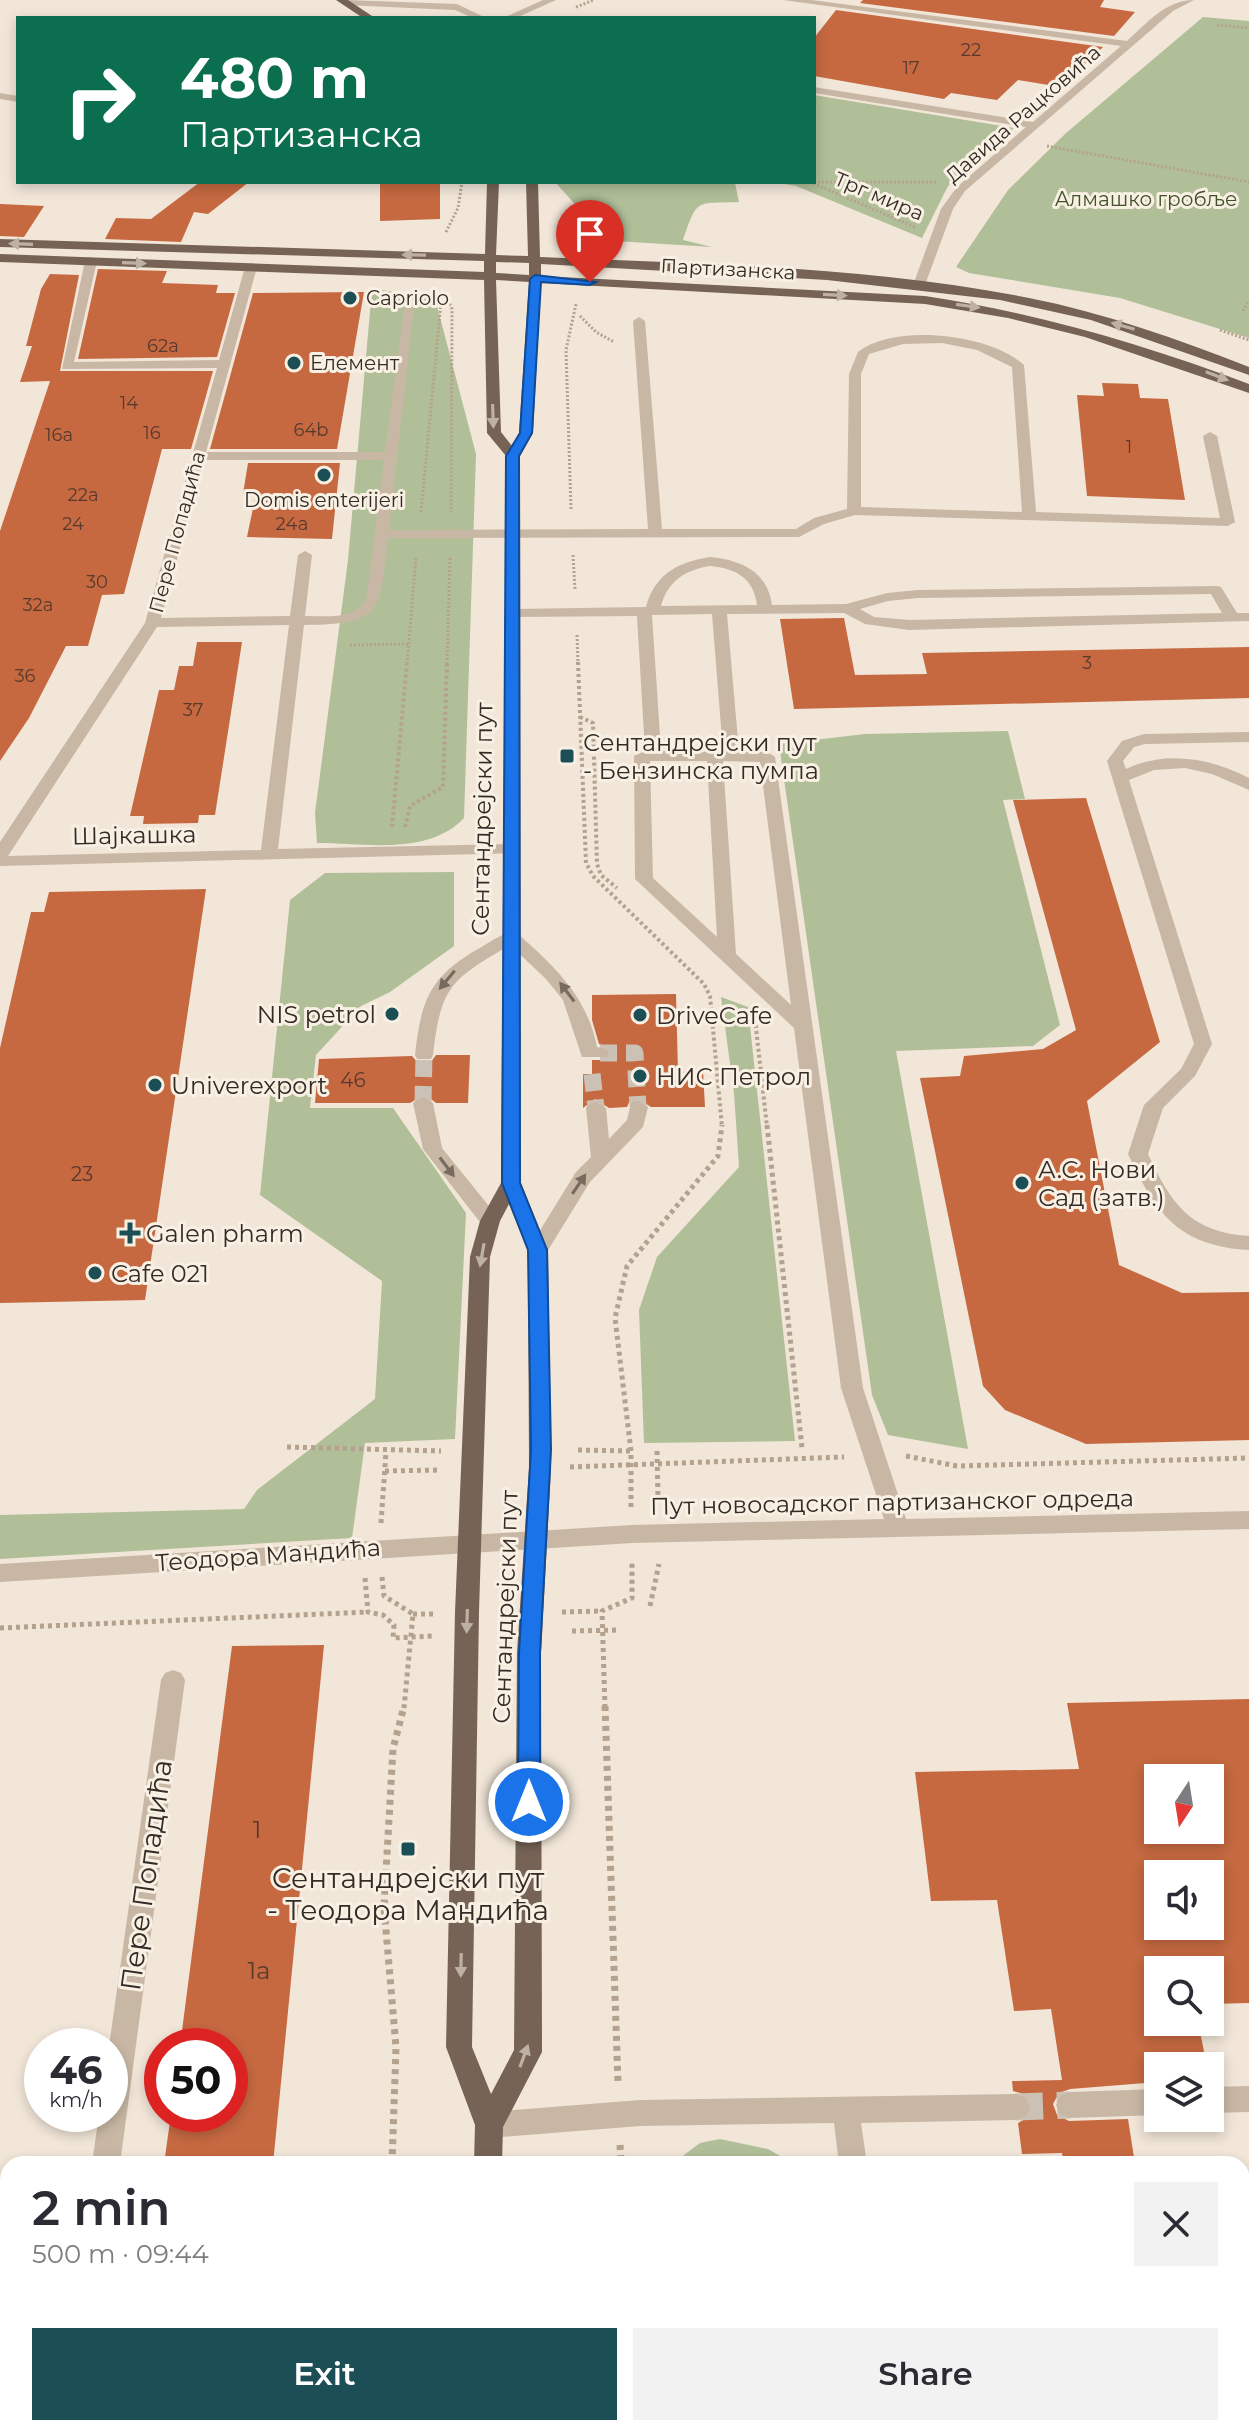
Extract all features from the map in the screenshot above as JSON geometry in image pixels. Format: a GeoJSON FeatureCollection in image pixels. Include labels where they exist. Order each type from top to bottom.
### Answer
{"type":"FeatureCollection","features":[{"type":"Feature","properties":{"kind":"main road"},"geometry":{"type":"LineString","coordinates":[[343,2],[367,16]]}},
{"type":"Feature","properties":{"kind":"main road"},"geometry":{"type":"LineString","coordinates":[[493,184],[494,433],[513,456]]}},
{"type":"Feature","properties":{"kind":"main road","name":"Сентандрејски пут"},"geometry":{"type":"LineString","coordinates":[[489,2125],[528,2052],[529,1653],[541,1450],[538,1250],[511,1183],[511,937],[513,456],[526,433],[536,260],[532,184]]}},
{"type":"Feature","properties":{"kind":"main road","name":"Партизанска"},"geometry":{"type":"LineString","coordinates":[[0,243],[536,260],[919,285],[1002,296],[1075,312],[1166,339],[1249,371]]}},
{"type":"Feature","properties":{"kind":"main road","name":"Партизанска"},"geometry":{"type":"LineString","coordinates":[[0,258],[491,276],[890,297],[977,307],[1086,331],[1249,389]]}},
{"type":"Feature","properties":{"kind":"main road","name":"Сентандрејски пут"},"geometry":{"type":"LineString","coordinates":[[488,2156],[489,2125],[459,2047],[480,1257],[490,1221],[511,1183]]}},
{"type":"Feature","properties":{"kind":"street"},"geometry":{"type":"LineString","coordinates":[[457,7],[474,0]]}},
{"type":"Feature","properties":{"kind":"street"},"geometry":{"type":"LineString","coordinates":[[513,16],[551,0]]}},
{"type":"Feature","properties":{"kind":"street"},"geometry":{"type":"LineString","coordinates":[[788,0],[1131,44]]}},
{"type":"Feature","properties":{"kind":"street","name":"Давида Рацковића"},"geometry":{"type":"LineString","coordinates":[[919,285],[947,209],[961,189],[1170,9],[1189,0]]}},
{"type":"Feature","properties":{"kind":"street"},"geometry":{"type":"LineString","coordinates":[[343,2],[457,7],[477,16]]}},
{"type":"Feature","properties":{"kind":"street"},"geometry":{"type":"LineString","coordinates":[[816,90],[1034,125]]}},
{"type":"Feature","properties":{"kind":"street"},"geometry":{"type":"LineString","coordinates":[[91,261],[67,366],[222,364]]}},
{"type":"Feature","properties":{"kind":"street","name":"Пере Попадића"},"geometry":{"type":"LineString","coordinates":[[0,855],[152,623],[251,267]]}},
{"type":"Feature","properties":{"kind":"street"},"geometry":{"type":"LineString","coordinates":[[152,623],[343,620],[364,613],[373,601],[379,534],[410,308]]}},
{"type":"Feature","properties":{"kind":"street"},"geometry":{"type":"LineString","coordinates":[[639,321],[655,533]]}},
{"type":"Feature","properties":{"kind":"street"},"geometry":{"type":"LineString","coordinates":[[854,511],[855,374],[864,352],[891,340],[945,339],[991,349],[1018,365],[1029,516]]}},
{"type":"Feature","properties":{"kind":"street"},"geometry":{"type":"LineString","coordinates":[[379,534],[799,533],[819,521],[854,511],[1228,522],[1210,436]]}},
{"type":"Feature","properties":{"kind":"street"},"geometry":{"type":"LineString","coordinates":[[198,456],[390,456]]}},
{"type":"Feature","properties":{"kind":"street"},"geometry":{"type":"LineString","coordinates":[[269,856],[305,555]]}},
{"type":"Feature","properties":{"kind":"street"},"geometry":{"type":"LineString","coordinates":[[653,756],[649,610],[660,583],[675,569],[698,563],[738,569],[755,579],[763,594],[765,609]]}},
{"type":"Feature","properties":{"kind":"street"},"geometry":{"type":"LineString","coordinates":[[514,613],[847,608],[887,597],[918,594],[1216,590],[1232,617]]}},
{"type":"Feature","properties":{"kind":"street"},"geometry":{"type":"LineString","coordinates":[[847,608],[870,621],[909,625],[1249,617]]}},
{"type":"Feature","properties":{"kind":"street"},"geometry":{"type":"LineString","coordinates":[[719,611],[727,954]]}},
{"type":"Feature","properties":{"kind":"street"},"geometry":{"type":"LineString","coordinates":[[1249,737],[1136,742],[1128,744],[1115,761],[1203,1044],[1188,1072],[1154,1105],[1138,1154],[1153,1190],[1184,1228],[1249,1243]]}},
{"type":"Feature","properties":{"kind":"street"},"geometry":{"type":"LineString","coordinates":[[803,1026],[644,879],[642,756],[767,757],[852,1388],[877,1456],[898,1528]]}},
{"type":"Feature","properties":{"kind":"street"},"geometry":{"type":"LineString","coordinates":[[1121,778],[1142,765],[1184,763],[1225,770],[1249,785]]}},
{"type":"Feature","properties":{"kind":"street","name":"Шајкашка"},"geometry":{"type":"LineString","coordinates":[[0,861],[513,849]]}},
{"type":"Feature","properties":{"kind":"street"},"geometry":{"type":"LineString","coordinates":[[424,1055],[427,1025],[446,976],[471,958],[511,937],[558,980],[577,1005],[594,1053],[592,1074]]}},
{"type":"Feature","properties":{"kind":"street"},"geometry":{"type":"LineString","coordinates":[[423,1103],[433,1149],[490,1221]]}},
{"type":"Feature","properties":{"kind":"street"},"geometry":{"type":"LineString","coordinates":[[538,1250],[583,1177],[636,1122],[638,1107]]}},
{"type":"Feature","properties":{"kind":"street"},"geometry":{"type":"LineString","coordinates":[[596,1108],[601,1158]]}},
{"type":"Feature","properties":{"kind":"street","name":"Пут новосадског партизанског одреда"},"geometry":{"type":"LineString","coordinates":[[537,1539],[632,1534],[1249,1520]]}},
{"type":"Feature","properties":{"kind":"street","name":"Теодора Мандића"},"geometry":{"type":"LineString","coordinates":[[0,1573],[537,1539]]}},
{"type":"Feature","properties":{"kind":"street","name":"Пере Попадића"},"geometry":{"type":"LineString","coordinates":[[107,2156],[173,1680]]}},
{"type":"Feature","properties":{"kind":"street"},"geometry":{"type":"LineString","coordinates":[[1224,2100],[1249,2099]]}},
{"type":"Feature","properties":{"kind":"street"},"geometry":{"type":"LineString","coordinates":[[1070,2105],[1144,2102]]}},
{"type":"Feature","properties":{"kind":"street"},"geometry":{"type":"LineString","coordinates":[[489,2125],[619,2115],[1016,2107]]}},
{"type":"Feature","properties":{"kind":"street"},"geometry":{"type":"LineString","coordinates":[[846,2110],[852,2156]]}},
{"type":"Feature","properties":{"kind":"path"},"geometry":{"type":"LineString","coordinates":[[1217,25],[1249,28]]}},
{"type":"Feature","properties":{"kind":"path"},"geometry":{"type":"LineString","coordinates":[[1020,138],[1051,147],[1249,182]]}},
{"type":"Feature","properties":{"kind":"path","name":"Трг мира"},"geometry":{"type":"LineString","coordinates":[[816,182],[934,183],[978,174]]}},
{"type":"Feature","properties":{"kind":"path","name":"Трг мира"},"geometry":{"type":"LineString","coordinates":[[816,184],[937,236]]}},
{"type":"Feature","properties":{"kind":"path"},"geometry":{"type":"LineString","coordinates":[[574,237],[569,223],[579,232]]}},
{"type":"Feature","properties":{"kind":"path"},"geometry":{"type":"LineString","coordinates":[[1243,311],[1249,301]]}},
{"type":"Feature","properties":{"kind":"path"},"geometry":{"type":"LineString","coordinates":[[390,853],[443,309],[441,303]]}},
{"type":"Feature","properties":{"kind":"path"},"geometry":{"type":"LineString","coordinates":[[580,316],[596,332],[641,354]]}},
{"type":"Feature","properties":{"kind":"path"},"geometry":{"type":"LineString","coordinates":[[621,2156],[602,1611],[632,1598],[632,1467],[615,1318],[627,1266],[718,1156],[722,1127],[721,1089],[710,996]]}},
{"type":"Feature","properties":{"kind":"path"},"geometry":{"type":"LineString","coordinates":[[753,1004],[802,1448]]}},
{"type":"Feature","properties":{"kind":"path"},"geometry":{"type":"LineString","coordinates":[[287,1447],[441,1451]]}},
{"type":"Feature","properties":{"kind":"path"},"geometry":{"type":"LineString","coordinates":[[578,1450],[631,1451]]}},
{"type":"Feature","properties":{"kind":"path"},"geometry":{"type":"LineString","coordinates":[[657,1451],[658,1497]]}},
{"type":"Feature","properties":{"kind":"path"},"geometry":{"type":"LineString","coordinates":[[632,1467],[657,1462],[877,1456],[910,1456],[957,1466],[1249,1458]]}},
{"type":"Feature","properties":{"kind":"path"},"geometry":{"type":"LineString","coordinates":[[650,1606],[659,1564]]}},
{"type":"Feature","properties":{"kind":"path"},"geometry":{"type":"LineString","coordinates":[[364,1569],[368,1612]]}},
{"type":"Feature","properties":{"kind":"path"},"geometry":{"type":"LineString","coordinates":[[0,1628],[368,1612],[383,1615],[394,1625],[393,1638],[438,1635]]}},
{"type":"Feature","properties":{"kind":"path"},"geometry":{"type":"LineString","coordinates":[[572,1631],[619,1630]]}},
{"type":"Feature","properties":{"kind":"path"},"geometry":{"type":"LineString","coordinates":[[392,2156],[396,2047],[384,1907],[393,1749],[408,1693],[412,1637]]}},
{"type":"Feature","properties":{"kind":"green space","name":"Алмашко гробље"},"geometry":{"type":"Polygon","coordinates":[[[1203,17],[1249,21],[1249,338],[1120,298],[969,273],[956,267],[1008,190],[1065,134],[1203,17]]]}},
{"type":"Feature","properties":{"kind":"green space"},"geometry":{"type":"Polygon","coordinates":[[[816,95],[1014,128],[948,186],[922,238],[784,184],[816,184],[816,95]]]}},
{"type":"Feature","properties":{"kind":"green space"},"geometry":{"type":"Polygon","coordinates":[[[557,184],[735,184],[739,202],[706,204],[692,216],[683,240],[712,247],[599,240],[589,235],[582,212],[557,184]]]}},
{"type":"Feature","properties":{"kind":"green space"},"geometry":{"type":"Polygon","coordinates":[[[372,289],[422,295],[437,306],[476,454],[464,818],[433,838],[414,843],[317,843],[315,813],[348,560],[372,289]]]}},
{"type":"Feature","properties":{"kind":"green space"},"geometry":{"type":"Polygon","coordinates":[[[1008,731],[1025,799],[1003,800],[1060,1025],[1033,1046],[896,1051],[968,1449],[888,1435],[872,1395],[779,744],[865,734],[1008,731]]]}},
{"type":"Feature","properties":{"kind":"green space"},"geometry":{"type":"Polygon","coordinates":[[[454,872],[454,946],[390,992],[361,1006],[316,1055],[310,1108],[393,1108],[466,1213],[455,1439],[365,1443],[352,1538],[0,1559],[0,1515],[244,1509],[257,1490],[375,1399],[382,1281],[260,1195],[290,900],[325,873],[454,872]]]}},
{"type":"Feature","properties":{"kind":"green space"},"geometry":{"type":"Polygon","coordinates":[[[721,997],[748,1007],[795,1441],[644,1443],[639,1310],[657,1257],[739,1167],[734,1093],[721,997]]]}},
{"type":"Feature","properties":{"kind":"green space"},"geometry":{"type":"Polygon","coordinates":[[[720,2139],[768,2149],[780,2156],[683,2156],[700,2143],[720,2139]]]}},
{"type":"Feature","properties":{"kind":"building"},"geometry":{"type":"Polygon","coordinates":[[[863,0],[1104,0],[1100,7],[1135,12],[1114,36],[860,3],[863,0]]]}},
{"type":"Feature","properties":{"kind":"building"},"geometry":{"type":"Polygon","coordinates":[[[836,10],[1103,47],[1061,87],[1018,80],[997,100],[951,93],[944,99],[816,76],[816,35],[836,10]]]}},
{"type":"Feature","properties":{"kind":"building"},"geometry":{"type":"Polygon","coordinates":[[[197,184],[246,184],[208,214],[194,212],[181,242],[105,239],[116,218],[151,219],[197,184]]]}},
{"type":"Feature","properties":{"kind":"building"},"geometry":{"type":"Polygon","coordinates":[[[380,184],[440,184],[440,219],[380,221],[380,184]]]}},
{"type":"Feature","properties":{"kind":"building"},"geometry":{"type":"Polygon","coordinates":[[[0,204],[44,206],[24,237],[0,236],[0,204]]]}},
{"type":"Feature","properties":{"kind":"building"},"geometry":{"type":"Polygon","coordinates":[[[98,269],[167,271],[162,283],[218,285],[216,293],[235,293],[217,357],[78,359],[98,269]]]}},
{"type":"Feature","properties":{"kind":"building"},"geometry":{"type":"Polygon","coordinates":[[[50,274],[79,275],[60,371],[213,371],[191,449],[162,449],[124,594],[102,595],[88,646],[66,646],[29,718],[0,761],[0,531],[50,381],[20,382],[32,346],[26,346],[41,289],[50,274]]]}},
{"type":"Feature","properties":{"kind":"building"},"geometry":{"type":"Polygon","coordinates":[[[364,292],[337,449],[210,449],[253,293],[364,292]]]}},
{"type":"Feature","properties":{"kind":"building"},"geometry":{"type":"Polygon","coordinates":[[[1102,383],[1138,384],[1140,398],[1168,399],[1185,500],[1087,496],[1077,395],[1104,396],[1102,383]]]}},
{"type":"Feature","properties":{"kind":"building"},"geometry":{"type":"Polygon","coordinates":[[[248,463],[340,463],[332,539],[247,537],[256,494],[243,494],[248,463]]]}},
{"type":"Feature","properties":{"kind":"building"},"geometry":{"type":"Polygon","coordinates":[[[844,618],[855,675],[927,674],[922,653],[1249,647],[1249,698],[794,709],[780,619],[844,618]]]}},
{"type":"Feature","properties":{"kind":"building"},"geometry":{"type":"Polygon","coordinates":[[[197,642],[242,642],[215,815],[199,815],[198,823],[143,824],[144,816],[130,816],[159,690],[174,690],[179,666],[193,666],[197,642]]]}},
{"type":"Feature","properties":{"kind":"building","name":"А.С. Нови Сад (затв.)"},"geometry":{"type":"Polygon","coordinates":[[[1086,798],[1160,1042],[1087,1101],[1119,1265],[1182,1293],[1249,1292],[1249,1440],[1086,1444],[1005,1410],[983,1386],[920,1078],[960,1076],[964,1056],[1043,1049],[1076,1030],[1013,800],[1086,798]]]}},
{"type":"Feature","properties":{"kind":"building"},"geometry":{"type":"Polygon","coordinates":[[[206,889],[145,1300],[0,1303],[0,1048],[31,912],[44,912],[49,892],[206,889]]]}},
{"type":"Feature","properties":{"kind":"building"},"geometry":{"type":"Polygon","coordinates":[[[676,994],[678,1072],[703,1071],[705,1107],[651,1107],[637,1098],[630,1100],[627,1107],[609,1108],[595,1099],[583,1108],[583,1074],[592,1074],[592,1060],[607,1060],[612,1054],[610,1048],[599,1044],[592,1020],[592,995],[676,994]]]}},
{"type":"Feature","properties":{"kind":"building"},"geometry":{"type":"Polygon","coordinates":[[[436,1055],[470,1055],[468,1103],[436,1103],[425,1094],[410,1103],[315,1103],[319,1059],[412,1056],[417,1062],[431,1062],[436,1055]]]}},
{"type":"Feature","properties":{"kind":"building"},"geometry":{"type":"Polygon","coordinates":[[[324,1645],[274,2156],[165,2156],[168,2132],[248,2132],[248,2028],[182,2028],[232,1646],[324,1645]]]}},
{"type":"Feature","properties":{"kind":"building"},"geometry":{"type":"Polygon","coordinates":[[[1249,1699],[1249,2003],[1224,2004],[1224,1956],[1144,1956],[1144,2036],[1201,2036],[1204,2052],[1144,2052],[1144,2083],[1070,2089],[1059,2093],[1053,2104],[1057,2115],[1069,2121],[1128,2119],[1134,2156],[1022,2154],[1018,2123],[1029,2117],[1033,2106],[1027,2095],[1013,2091],[1012,2081],[1062,2080],[1051,2009],[1014,2011],[997,1900],[931,1901],[915,1772],[1079,1769],[1067,1703],[1249,1699]]]}},
{"type":"Feature","properties":{"kind":"tunnel"},"geometry":{"type":"LineString","coordinates":[[600,1053],[635,1053],[638,1107]]}},
{"type":"Feature","properties":{"kind":"tunnel"},"geometry":{"type":"LineString","coordinates":[[423,1103],[424,1055]]}},
{"type":"Feature","properties":{"kind":"tunnel"},"geometry":{"type":"LineString","coordinates":[[592,1074],[596,1108]]}},
{"type":"Feature","properties":{"kind":"tunnel"},"geometry":{"type":"LineString","coordinates":[[1016,2107],[1070,2105]]}},
{"type":"Feature","properties":{"kind":"place","name":"Capriolo"},"geometry":{"type":"Point","coordinates":[350,298]}},
{"type":"Feature","properties":{"kind":"place","name":"Елемент"},"geometry":{"type":"Point","coordinates":[294,363]}},
{"type":"Feature","properties":{"kind":"place","name":"Domis enterijeri"},"geometry":{"type":"Point","coordinates":[324,475]}},
{"type":"Feature","properties":{"kind":"place","name":"Сентандрејски пут - Бензинска пумпа"},"geometry":{"type":"Point","coordinates":[567,756]}},
{"type":"Feature","properties":{"kind":"place","name":"NIS petrol"},"geometry":{"type":"Point","coordinates":[392,1014]}},
{"type":"Feature","properties":{"kind":"place","name":"DriveCafe"},"geometry":{"type":"Point","coordinates":[640,1015]}},
{"type":"Feature","properties":{"kind":"place","name":"НИС Петрол"},"geometry":{"type":"Point","coordinates":[640,1076]}},
{"type":"Feature","properties":{"kind":"place","name":"Univerexport"},"geometry":{"type":"Point","coordinates":[155,1085]}},
{"type":"Feature","properties":{"kind":"place","name":"А.С. Нови Сад (затв.)"},"geometry":{"type":"Point","coordinates":[1022,1183]}},
{"type":"Feature","properties":{"kind":"place","name":"Galen pharm"},"geometry":{"type":"Point","coordinates":[130,1233]}},
{"type":"Feature","properties":{"kind":"place","name":"Cafe 021"},"geometry":{"type":"Point","coordinates":[95,1273]}},
{"type":"Feature","properties":{"kind":"place","name":"Сентандрејски пут - Теодора Мандића"},"geometry":{"type":"Point","coordinates":[408,1849]}},
{"type":"Feature","properties":{"kind":"route"},"geometry":{"type":"LineString","coordinates":[[529,1802],[529,1653],[541,1450],[538,1250],[511,1183],[513,456],[526,433],[535,279],[590,282]]}}]}
